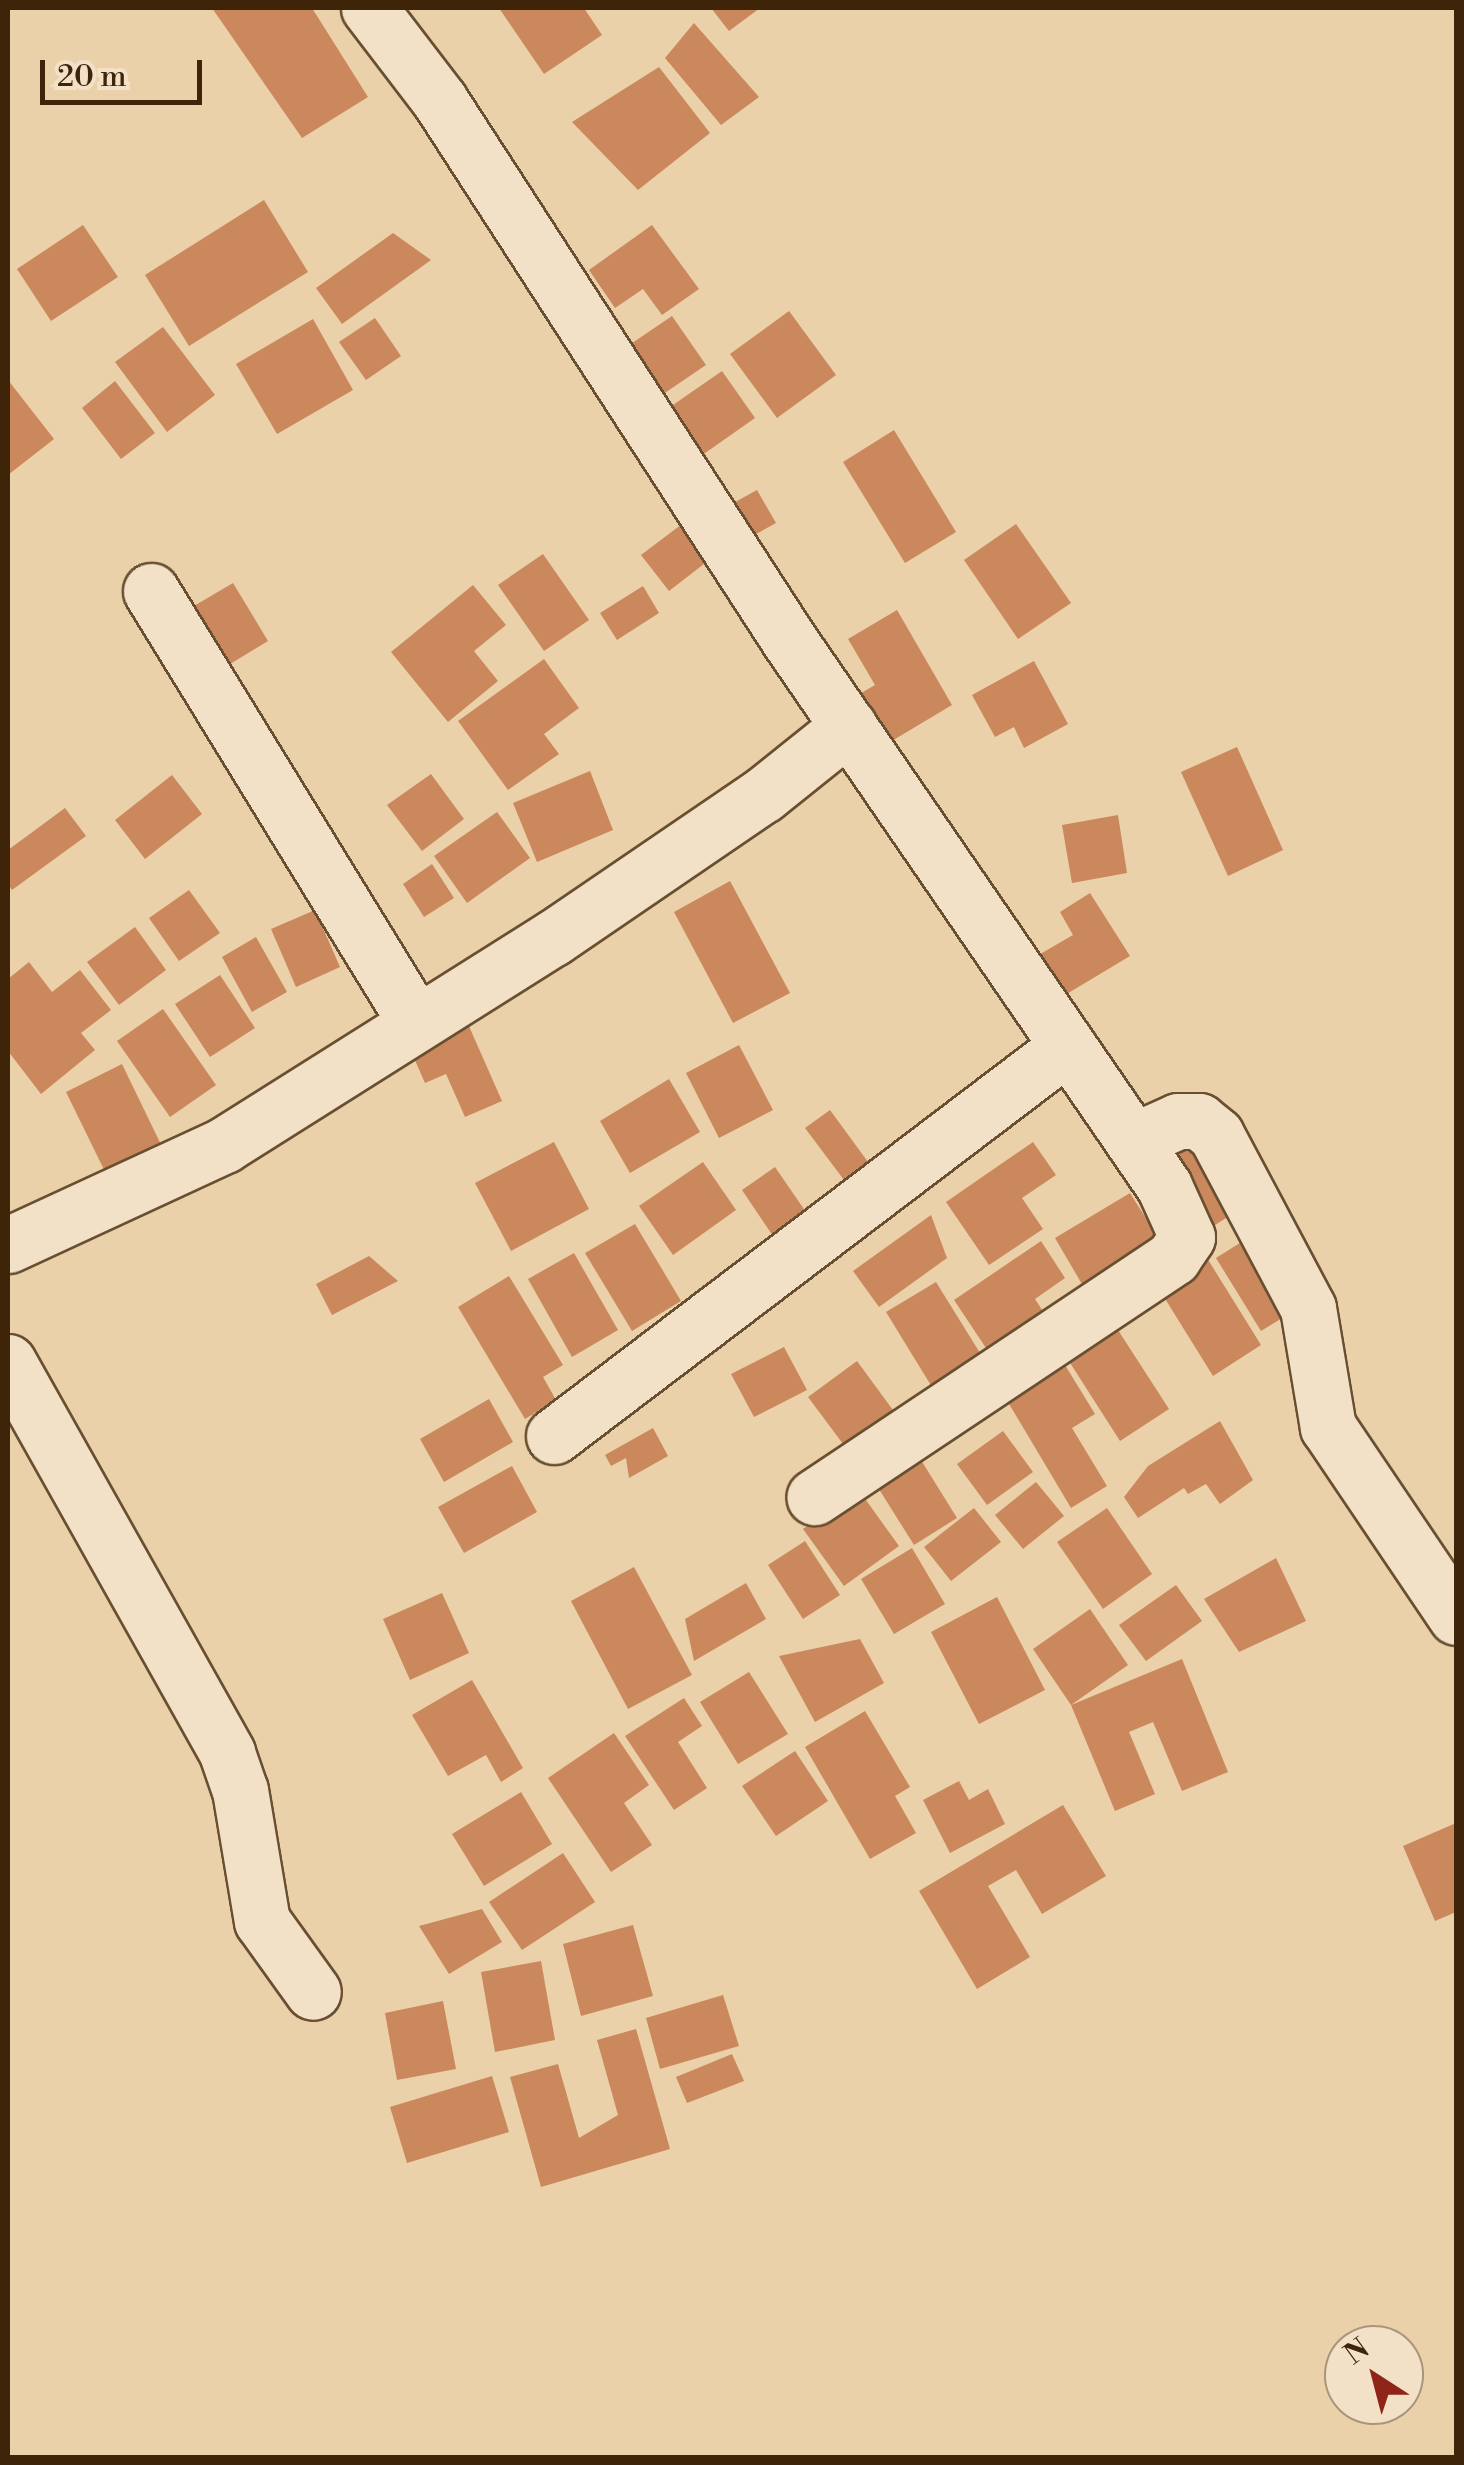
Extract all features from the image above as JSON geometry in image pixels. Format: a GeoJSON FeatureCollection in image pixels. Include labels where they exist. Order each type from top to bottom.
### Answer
{"type":"FeatureCollection","features":[{"type":"Feature","properties":{"kind":"street"},"geometry":{"type":"LineString","coordinates":[[369,8],[440,101],[849,726],[1133,1141],[1188,1238],[1182,1250],[814,1498]]}},
{"type":"Feature","properties":{"kind":"street"},"geometry":{"type":"LineString","coordinates":[[151,591],[416,1021]]}},
{"type":"Feature","properties":{"kind":"street"},"geometry":{"type":"LineString","coordinates":[[8,1245],[224,1145],[553,938],[731,817],[849,726]]}},
{"type":"Feature","properties":{"kind":"street"},"geometry":{"type":"LineString","coordinates":[[554,1436],[1068,1046]]}},
{"type":"Feature","properties":{"kind":"street"},"geometry":{"type":"LineString","coordinates":[[1133,1141],[1178,1121],[1199,1122],[1216,1135],[1308,1308],[1328,1427],[1456,1617]]}},
{"type":"Feature","properties":{"kind":"street"},"geometry":{"type":"LineString","coordinates":[[8,1362],[227,1753],[240,1790],[262,1921],[313,1992]]}},
{"type":"Feature","properties":{"kind":"building"},"geometry":{"type":"Polygon","coordinates":[[[212,8],[312,8],[368,97],[302,138],[212,8]]]}},
{"type":"Feature","properties":{"kind":"building"},"geometry":{"type":"Polygon","coordinates":[[[499,8],[584,8],[602,35],[544,74],[499,8]]]}},
{"type":"Feature","properties":{"kind":"building"},"geometry":{"type":"Polygon","coordinates":[[[711,8],[760,8],[729,31],[711,8]]]}},
{"type":"Feature","properties":{"kind":"building"},"geometry":{"type":"Polygon","coordinates":[[[694,23],[759,97],[721,125],[665,58],[694,23]]]}},
{"type":"Feature","properties":{"kind":"building"},"geometry":{"type":"Polygon","coordinates":[[[659,67],[710,133],[638,190],[572,122],[659,67]]]}},
{"type":"Feature","properties":{"kind":"building"},"geometry":{"type":"Polygon","coordinates":[[[264,200],[308,272],[189,346],[145,275],[264,200]]]}},
{"type":"Feature","properties":{"kind":"building"},"geometry":{"type":"Polygon","coordinates":[[[83,225],[118,277],[51,321],[17,269],[83,225]]]}},
{"type":"Feature","properties":{"kind":"building"},"geometry":{"type":"Polygon","coordinates":[[[652,225],[699,289],[662,315],[643,289],[615,308],[589,270],[652,225]]]}},
{"type":"Feature","properties":{"kind":"building"},"geometry":{"type":"Polygon","coordinates":[[[393,233],[431,260],[342,324],[316,288],[393,233]]]}},
{"type":"Feature","properties":{"kind":"building"},"geometry":{"type":"Polygon","coordinates":[[[789,311],[836,375],[777,418],[730,354],[789,311]]]}},
{"type":"Feature","properties":{"kind":"building"},"geometry":{"type":"Polygon","coordinates":[[[672,316],[706,365],[650,403],[616,354],[672,316]]]}},
{"type":"Feature","properties":{"kind":"building"},"geometry":{"type":"Polygon","coordinates":[[[375,318],[401,356],[366,380],[339,342],[375,318]]]}},
{"type":"Feature","properties":{"kind":"building"},"geometry":{"type":"Polygon","coordinates":[[[313,319],[353,390],[277,434],[236,364],[313,319]]]}},
{"type":"Feature","properties":{"kind":"building"},"geometry":{"type":"Polygon","coordinates":[[[163,327],[215,395],[167,432],[115,362],[163,327]]]}},
{"type":"Feature","properties":{"kind":"building"},"geometry":{"type":"Polygon","coordinates":[[[722,371],[755,418],[691,463],[657,416],[722,371]]]}},
{"type":"Feature","properties":{"kind":"building"},"geometry":{"type":"Polygon","coordinates":[[[8,380],[54,439],[8,475],[8,380]]]}},
{"type":"Feature","properties":{"kind":"building"},"geometry":{"type":"Polygon","coordinates":[[[115,381],[155,433],[121,459],[82,408],[115,381]]]}},
{"type":"Feature","properties":{"kind":"building"},"geometry":{"type":"Polygon","coordinates":[[[894,430],[956,532],[905,563],[843,462],[894,430]]]}},
{"type":"Feature","properties":{"kind":"building"},"geometry":{"type":"Polygon","coordinates":[[[757,490],[776,523],[738,544],[719,511],[757,490]]]}},
{"type":"Feature","properties":{"kind":"building"},"geometry":{"type":"Polygon","coordinates":[[[686,521],[713,557],[669,591],[641,555],[686,521]]]}},
{"type":"Feature","properties":{"kind":"building"},"geometry":{"type":"Polygon","coordinates":[[[1016,524],[1071,603],[1018,639],[964,560],[1016,524]]]}},
{"type":"Feature","properties":{"kind":"building"},"geometry":{"type":"Polygon","coordinates":[[[543,554],[589,620],[544,651],[498,585],[543,554]]]}},
{"type":"Feature","properties":{"kind":"building"},"geometry":{"type":"Polygon","coordinates":[[[233,583],[268,641],[217,672],[182,613],[233,583]]]}},
{"type":"Feature","properties":{"kind":"building"},"geometry":{"type":"Polygon","coordinates":[[[473,585],[506,625],[474,651],[498,681],[448,722],[391,652],[473,585]]]}},
{"type":"Feature","properties":{"kind":"building"},"geometry":{"type":"Polygon","coordinates":[[[643,586],[659,613],[617,640],[600,613],[643,586]]]}},
{"type":"Feature","properties":{"kind":"building"},"geometry":{"type":"Polygon","coordinates":[[[897,610],[952,705],[880,748],[851,699],[875,685],[848,639],[897,610]]]}},
{"type":"Feature","properties":{"kind":"building"},"geometry":{"type":"Polygon","coordinates":[[[544,659],[579,708],[544,734],[559,754],[508,790],[458,721],[544,659]]]}},
{"type":"Feature","properties":{"kind":"building"},"geometry":{"type":"Polygon","coordinates":[[[1034,661],[1068,724],[1024,748],[1014,727],[995,737],[972,695],[1034,661]]]}},
{"type":"Feature","properties":{"kind":"building"},"geometry":{"type":"Polygon","coordinates":[[[1237,747],[1283,850],[1228,876],[1181,772],[1237,747]]]}},
{"type":"Feature","properties":{"kind":"building"},"geometry":{"type":"Polygon","coordinates":[[[590,771],[613,830],[537,862],[513,803],[590,771]]]}},
{"type":"Feature","properties":{"kind":"building"},"geometry":{"type":"Polygon","coordinates":[[[431,774],[464,819],[422,851],[387,805],[431,774]]]}},
{"type":"Feature","properties":{"kind":"building"},"geometry":{"type":"Polygon","coordinates":[[[172,775],[202,814],[145,859],[115,820],[172,775]]]}},
{"type":"Feature","properties":{"kind":"building"},"geometry":{"type":"Polygon","coordinates":[[[65,808],[86,836],[12,890],[8,884],[8,850],[65,808]]]}},
{"type":"Feature","properties":{"kind":"building"},"geometry":{"type":"Polygon","coordinates":[[[497,812],[530,858],[467,903],[434,856],[497,812]]]}},
{"type":"Feature","properties":{"kind":"building"},"geometry":{"type":"Polygon","coordinates":[[[1118,815],[1127,873],[1072,883],[1062,825],[1118,815]]]}},
{"type":"Feature","properties":{"kind":"building"},"geometry":{"type":"Polygon","coordinates":[[[432,864],[454,898],[424,917],[403,884],[432,864]]]}},
{"type":"Feature","properties":{"kind":"building"},"geometry":{"type":"Polygon","coordinates":[[[730,881],[790,993],[733,1023],[674,912],[730,881]]]}},
{"type":"Feature","properties":{"kind":"building"},"geometry":{"type":"Polygon","coordinates":[[[189,890],[220,933],[179,961],[149,918],[189,890]]]}},
{"type":"Feature","properties":{"kind":"building"},"geometry":{"type":"Polygon","coordinates":[[[1090,893],[1130,956],[1060,998],[1035,957],[1073,935],[1060,912],[1090,893]]]}},
{"type":"Feature","properties":{"kind":"building"},"geometry":{"type":"Polygon","coordinates":[[[315,910],[340,967],[296,987],[271,929],[315,910]]]}},
{"type":"Feature","properties":{"kind":"building"},"geometry":{"type":"Polygon","coordinates":[[[135,927],[166,970],[119,1005],[87,962],[135,927]]]}},
{"type":"Feature","properties":{"kind":"building"},"geometry":{"type":"Polygon","coordinates":[[[256,937],[287,992],[252,1012],[222,957],[256,937]]]}},
{"type":"Feature","properties":{"kind":"building"},"geometry":{"type":"Polygon","coordinates":[[[29,962],[52,992],[80,970],[111,1010],[81,1033],[95,1050],[41,1094],[8,1051],[8,979],[29,962]]]}},
{"type":"Feature","properties":{"kind":"building"},"geometry":{"type":"Polygon","coordinates":[[[220,975],[255,1028],[210,1057],[175,1004],[220,975]]]}},
{"type":"Feature","properties":{"kind":"building"},"geometry":{"type":"Polygon","coordinates":[[[163,1009],[216,1085],[170,1117],[117,1041],[163,1009]]]}},
{"type":"Feature","properties":{"kind":"building"},"geometry":{"type":"Polygon","coordinates":[[[468,1024],[502,1101],[465,1117],[446,1074],[425,1083],[410,1049],[468,1024]]]}},
{"type":"Feature","properties":{"kind":"building"},"geometry":{"type":"Polygon","coordinates":[[[739,1045],[773,1110],[719,1138],[686,1073],[739,1045]]]}},
{"type":"Feature","properties":{"kind":"building"},"geometry":{"type":"Polygon","coordinates":[[[122,1064],[167,1157],[111,1184],[66,1092],[122,1064]]]}},
{"type":"Feature","properties":{"kind":"building"},"geometry":{"type":"Polygon","coordinates":[[[669,1079],[700,1132],[630,1173],[600,1121],[669,1079]]]}},
{"type":"Feature","properties":{"kind":"building"},"geometry":{"type":"Polygon","coordinates":[[[830,1110],[868,1162],[844,1180],[805,1128],[830,1110]]]}},
{"type":"Feature","properties":{"kind":"building"},"geometry":{"type":"Polygon","coordinates":[[[1195,1127],[1245,1206],[1204,1232],[1155,1153],[1195,1127]]]}},
{"type":"Feature","properties":{"kind":"building"},"geometry":{"type":"Polygon","coordinates":[[[554,1142],[589,1209],[511,1251],[475,1183],[554,1142]]]}},
{"type":"Feature","properties":{"kind":"building"},"geometry":{"type":"Polygon","coordinates":[[[1033,1142],[1056,1175],[1022,1198],[1043,1229],[989,1265],[946,1202],[1033,1142]]]}},
{"type":"Feature","properties":{"kind":"building"},"geometry":{"type":"Polygon","coordinates":[[[703,1162],[736,1210],[673,1255],[639,1206],[703,1162]]]}},
{"type":"Feature","properties":{"kind":"building"},"geometry":{"type":"Polygon","coordinates":[[[775,1167],[808,1215],[775,1239],[742,1190],[775,1167]]]}},
{"type":"Feature","properties":{"kind":"building"},"geometry":{"type":"Polygon","coordinates":[[[1130,1193],[1162,1244],[1086,1291],[1055,1238],[1130,1193]]]}},
{"type":"Feature","properties":{"kind":"building"},"geometry":{"type":"Polygon","coordinates":[[[931,1215],[947,1258],[879,1307],[853,1271],[931,1215]]]}},
{"type":"Feature","properties":{"kind":"building"},"geometry":{"type":"Polygon","coordinates":[[[635,1224],[681,1301],[632,1331],[585,1253],[635,1224]]]}},
{"type":"Feature","properties":{"kind":"building"},"geometry":{"type":"Polygon","coordinates":[[[1251,1236],[1297,1309],[1261,1331],[1216,1258],[1251,1236]]]}},
{"type":"Feature","properties":{"kind":"building"},"geometry":{"type":"Polygon","coordinates":[[[1041,1241],[1065,1278],[1035,1299],[1050,1322],[994,1360],[954,1300],[1041,1241]]]}},
{"type":"Feature","properties":{"kind":"building"},"geometry":{"type":"Polygon","coordinates":[[[574,1253],[618,1330],[572,1357],[528,1279],[574,1253]]]}},
{"type":"Feature","properties":{"kind":"building"},"geometry":{"type":"Polygon","coordinates":[[[369,1256],[398,1281],[332,1315],[316,1284],[369,1256]]]}},
{"type":"Feature","properties":{"kind":"building"},"geometry":{"type":"Polygon","coordinates":[[[1207,1258],[1261,1345],[1213,1376],[1159,1289],[1207,1258]]]}},
{"type":"Feature","properties":{"kind":"building"},"geometry":{"type":"Polygon","coordinates":[[[509,1276],[563,1365],[543,1377],[556,1400],[525,1419],[458,1307],[509,1276]]]}},
{"type":"Feature","properties":{"kind":"building"},"geometry":{"type":"Polygon","coordinates":[[[936,1282],[985,1361],[935,1392],[886,1312],[936,1282]]]}},
{"type":"Feature","properties":{"kind":"building"},"geometry":{"type":"Polygon","coordinates":[[[1107,1313],[1169,1409],[1120,1441],[1058,1344],[1107,1313]]]}},
{"type":"Feature","properties":{"kind":"building"},"geometry":{"type":"Polygon","coordinates":[[[784,1347],[807,1390],[754,1417],[731,1374],[784,1347]]]}},
{"type":"Feature","properties":{"kind":"building"},"geometry":{"type":"Polygon","coordinates":[[[1054,1347],[1095,1414],[1072,1428],[1107,1486],[1071,1508],[996,1382],[1054,1347]]]}},
{"type":"Feature","properties":{"kind":"building"},"geometry":{"type":"Polygon","coordinates":[[[857,1361],[901,1421],[852,1456],[808,1397],[857,1361]]]}},
{"type":"Feature","properties":{"kind":"building"},"geometry":{"type":"Polygon","coordinates":[[[489,1399],[513,1442],[444,1482],[420,1439],[489,1399]]]}},
{"type":"Feature","properties":{"kind":"building"},"geometry":{"type":"Polygon","coordinates":[[[1220,1421],[1253,1480],[1220,1504],[1206,1484],[1188,1494],[1184,1488],[1138,1518],[1124,1497],[1148,1466],[1220,1421]]]}},
{"type":"Feature","properties":{"kind":"building"},"geometry":{"type":"Polygon","coordinates":[[[653,1428],[668,1456],[629,1478],[626,1458],[611,1466],[605,1455],[653,1428]]]}},
{"type":"Feature","properties":{"kind":"building"},"geometry":{"type":"Polygon","coordinates":[[[1003,1431],[1033,1472],[987,1505],[957,1464],[1003,1431]]]}},
{"type":"Feature","properties":{"kind":"building"},"geometry":{"type":"Polygon","coordinates":[[[911,1444],[957,1518],[914,1545],[867,1470],[911,1444]]]}},
{"type":"Feature","properties":{"kind":"building"},"geometry":{"type":"Polygon","coordinates":[[[512,1466],[537,1512],[464,1553],[438,1507],[512,1466]]]}},
{"type":"Feature","properties":{"kind":"building"},"geometry":{"type":"Polygon","coordinates":[[[1036,1482],[1064,1516],[1023,1549],[995,1515],[1036,1482]]]}},
{"type":"Feature","properties":{"kind":"building"},"geometry":{"type":"Polygon","coordinates":[[[858,1489],[899,1546],[844,1586],[803,1529],[858,1489]]]}},
{"type":"Feature","properties":{"kind":"building"},"geometry":{"type":"Polygon","coordinates":[[[974,1508],[1001,1542],[951,1581],[924,1547],[974,1508]]]}},
{"type":"Feature","properties":{"kind":"building"},"geometry":{"type":"Polygon","coordinates":[[[1107,1508],[1152,1574],[1103,1609],[1057,1542],[1107,1508]]]}},
{"type":"Feature","properties":{"kind":"building"},"geometry":{"type":"Polygon","coordinates":[[[805,1541],[840,1595],[803,1619],[768,1565],[805,1541]]]}},
{"type":"Feature","properties":{"kind":"building"},"geometry":{"type":"Polygon","coordinates":[[[912,1548],[945,1604],[894,1634],[861,1579],[912,1548]]]}},
{"type":"Feature","properties":{"kind":"building"},"geometry":{"type":"Polygon","coordinates":[[[1276,1558],[1306,1621],[1239,1652],[1204,1599],[1276,1558]]]}},
{"type":"Feature","properties":{"kind":"building"},"geometry":{"type":"Polygon","coordinates":[[[634,1567],[692,1675],[628,1709],[571,1601],[634,1567]]]}},
{"type":"Feature","properties":{"kind":"building"},"geometry":{"type":"Polygon","coordinates":[[[746,1583],[766,1619],[694,1661],[685,1619],[746,1583]]]}},
{"type":"Feature","properties":{"kind":"building"},"geometry":{"type":"Polygon","coordinates":[[[1176,1585],[1202,1621],[1146,1661],[1119,1625],[1176,1585]]]}},
{"type":"Feature","properties":{"kind":"building"},"geometry":{"type":"Polygon","coordinates":[[[442,1593],[469,1653],[410,1680],[383,1619],[442,1593]]]}},
{"type":"Feature","properties":{"kind":"building"},"geometry":{"type":"Polygon","coordinates":[[[997,1597],[1045,1690],[979,1724],[931,1632],[997,1597]]]}},
{"type":"Feature","properties":{"kind":"building"},"geometry":{"type":"Polygon","coordinates":[[[1090,1609],[1128,1665],[1071,1705],[1033,1649],[1090,1609]]]}},
{"type":"Feature","properties":{"kind":"building"},"geometry":{"type":"Polygon","coordinates":[[[860,1639],[884,1683],[815,1722],[779,1656],[860,1639]]]}},
{"type":"Feature","properties":{"kind":"building"},"geometry":{"type":"Polygon","coordinates":[[[1182,1659],[1228,1772],[1182,1791],[1153,1722],[1129,1732],[1155,1794],[1115,1811],[1071,1705],[1182,1659]]]}},
{"type":"Feature","properties":{"kind":"building"},"geometry":{"type":"Polygon","coordinates":[[[749,1672],[788,1734],[738,1764],[700,1702],[749,1672]]]}},
{"type":"Feature","properties":{"kind":"building"},"geometry":{"type":"Polygon","coordinates":[[[472,1680],[523,1768],[501,1782],[486,1755],[448,1776],[412,1715],[472,1680]]]}},
{"type":"Feature","properties":{"kind":"building"},"geometry":{"type":"Polygon","coordinates":[[[684,1698],[702,1726],[678,1742],[707,1788],[674,1810],[625,1736],[684,1698]]]}},
{"type":"Feature","properties":{"kind":"building"},"geometry":{"type":"Polygon","coordinates":[[[865,1711],[910,1787],[895,1796],[916,1833],[870,1859],[805,1747],[865,1711]]]}},
{"type":"Feature","properties":{"kind":"building"},"geometry":{"type":"Polygon","coordinates":[[[614,1733],[649,1785],[624,1803],[652,1845],[611,1872],[548,1778],[614,1733]]]}},
{"type":"Feature","properties":{"kind":"building"},"geometry":{"type":"Polygon","coordinates":[[[795,1751],[828,1801],[776,1836],[742,1786],[795,1751]]]}},
{"type":"Feature","properties":{"kind":"building"},"geometry":{"type":"Polygon","coordinates":[[[959,1781],[969,1800],[988,1789],[1005,1824],[950,1853],[923,1800],[959,1781]]]}},
{"type":"Feature","properties":{"kind":"building"},"geometry":{"type":"Polygon","coordinates":[[[521,1792],[552,1844],[484,1886],[452,1834],[521,1792]]]}},
{"type":"Feature","properties":{"kind":"building"},"geometry":{"type":"Polygon","coordinates":[[[1063,1805],[1106,1876],[1042,1914],[1016,1870],[988,1886],[1030,1957],[977,1989],[919,1891],[1063,1805]]]}},
{"type":"Feature","properties":{"kind":"building"},"geometry":{"type":"Polygon","coordinates":[[[1456,1823],[1456,1912],[1435,1921],[1403,1846],[1456,1823]]]}},
{"type":"Feature","properties":{"kind":"building"},"geometry":{"type":"Polygon","coordinates":[[[563,1853],[595,1902],[522,1950],[489,1902],[563,1853]]]}},
{"type":"Feature","properties":{"kind":"building"},"geometry":{"type":"Polygon","coordinates":[[[482,1909],[502,1942],[449,1974],[419,1926],[482,1909]]]}},
{"type":"Feature","properties":{"kind":"building"},"geometry":{"type":"Polygon","coordinates":[[[633,1925],[653,1996],[581,2016],[563,1944],[633,1925]]]}},
{"type":"Feature","properties":{"kind":"building"},"geometry":{"type":"Polygon","coordinates":[[[541,1961],[555,2040],[495,2052],[481,1972],[541,1961]]]}},
{"type":"Feature","properties":{"kind":"building"},"geometry":{"type":"Polygon","coordinates":[[[723,1995],[739,2046],[660,2069],[646,2018],[723,1995]]]}},
{"type":"Feature","properties":{"kind":"building"},"geometry":{"type":"Polygon","coordinates":[[[443,2001],[456,2069],[397,2080],[385,2013],[443,2001]]]}},
{"type":"Feature","properties":{"kind":"building"},"geometry":{"type":"Polygon","coordinates":[[[636,2029],[670,2149],[541,2187],[510,2077],[558,2064],[579,2138],[618,2115],[597,2040],[636,2029]]]}},
{"type":"Feature","properties":{"kind":"building"},"geometry":{"type":"Polygon","coordinates":[[[732,2054],[744,2081],[687,2103],[676,2077],[732,2054]]]}},
{"type":"Feature","properties":{"kind":"building"},"geometry":{"type":"Polygon","coordinates":[[[492,2076],[509,2132],[407,2163],[390,2107],[492,2076]]]}}]}
